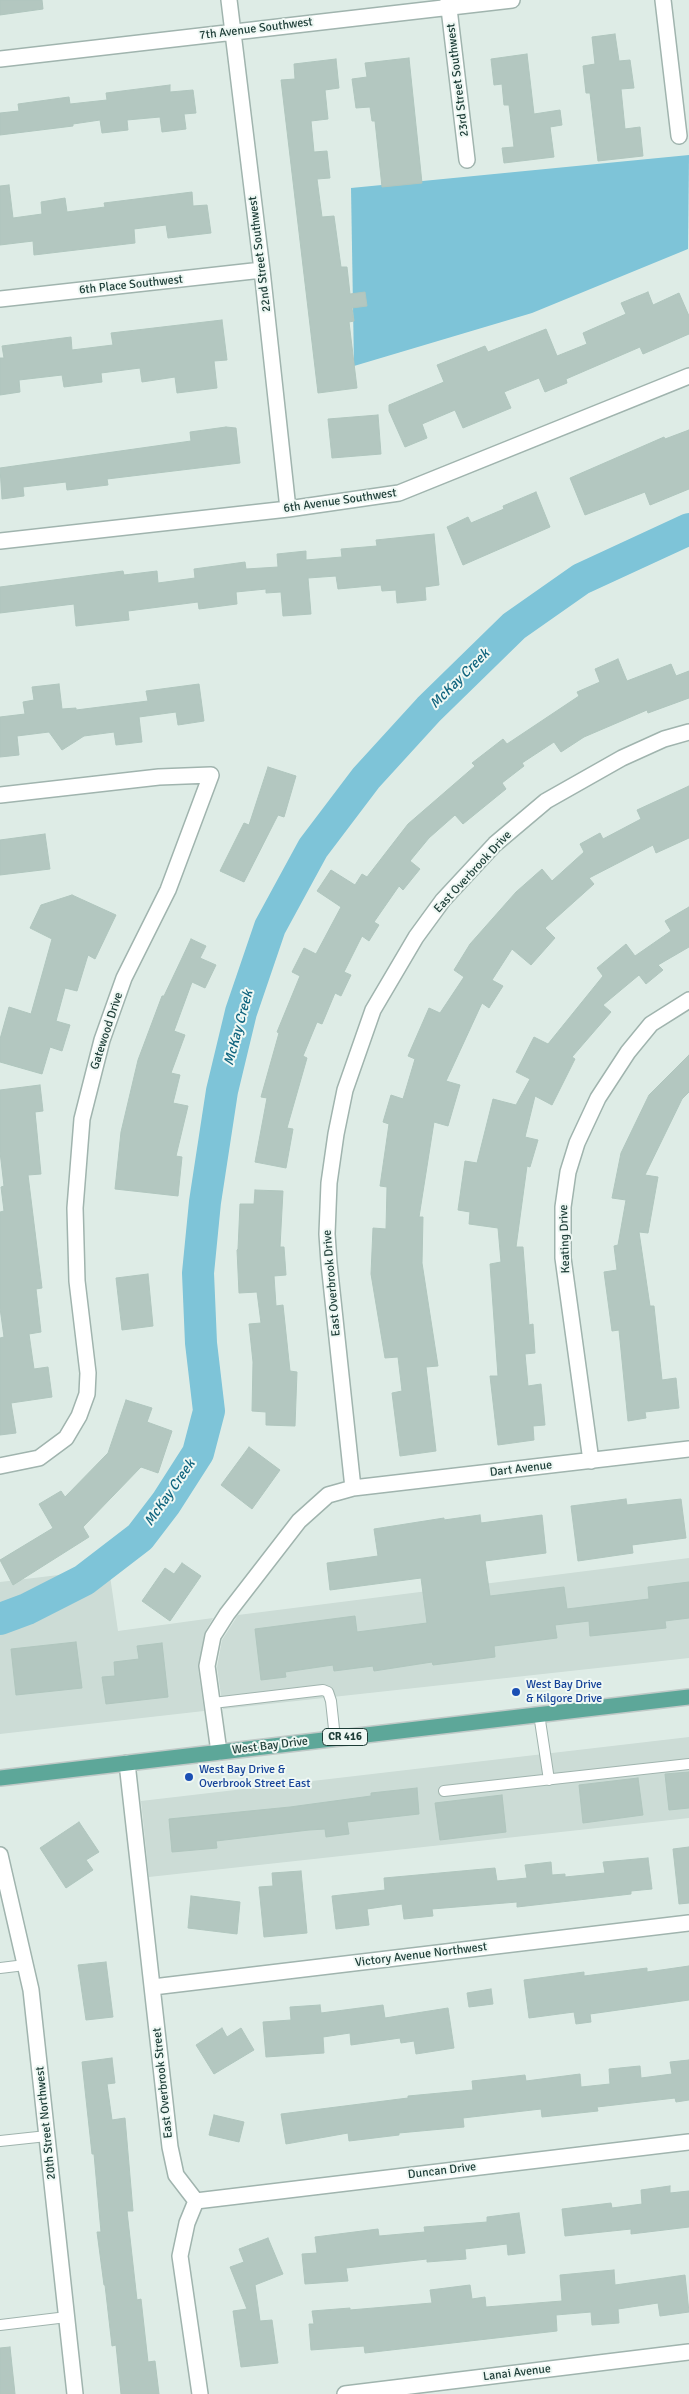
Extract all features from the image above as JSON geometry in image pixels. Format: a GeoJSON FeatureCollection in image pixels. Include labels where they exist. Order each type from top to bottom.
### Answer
{"type":"FeatureCollection","features":[{"type":"Feature","properties":{"kind":"main road","name":"West Bay Drive"},"geometry":{"type":"LineString","coordinates":[[0,1778],[689,1696]]}},
{"type":"Feature","properties":{"kind":"street","name":"22nd Street Southwest"},"geometry":{"type":"LineString","coordinates":[[229,0],[262,270],[288,509]]}},
{"type":"Feature","properties":{"kind":"street","name":"7th Avenue Southwest"},"geometry":{"type":"LineString","coordinates":[[0,59],[448,3],[512,0]]}},
{"type":"Feature","properties":{"kind":"street"},"geometry":{"type":"LineString","coordinates":[[663,0],[679,136]]}},
{"type":"Feature","properties":{"kind":"street","name":"23rd Street Southwest"},"geometry":{"type":"LineString","coordinates":[[448,3],[467,160]]}},
{"type":"Feature","properties":{"kind":"street","name":"6th Place Southwest"},"geometry":{"type":"LineString","coordinates":[[0,299],[262,270]]}},
{"type":"Feature","properties":{"kind":"street","name":"6th Avenue Southwest"},"geometry":{"type":"LineString","coordinates":[[0,541],[288,509],[399,493],[689,376]]}},
{"type":"Feature","properties":{"kind":"street","name":"East Overbrook Drive"},"geometry":{"type":"LineString","coordinates":[[353,1488],[329,1263],[327,1234],[329,1183],[336,1134],[346,1090],[373,1010],[416,937],[444,900],[495,844],[546,801],[622,758],[664,739],[689,732]]}},
{"type":"Feature","properties":{"kind":"street","name":"Gatewood Drive"},"geometry":{"type":"LineString","coordinates":[[0,795],[160,777],[211,774],[168,890],[124,978],[102,1040],[82,1119],[75,1208],[77,1281],[88,1373],[86,1394],[79,1416],[66,1438],[39,1458],[0,1466]]}},
{"type":"Feature","properties":{"kind":"street","name":"Keating Drive"},"geometry":{"type":"LineString","coordinates":[[591,1461],[563,1258],[563,1207],[568,1172],[577,1142],[598,1098],[628,1052],[651,1024],[689,1000]]}},
{"type":"Feature","properties":{"kind":"street","name":"Dart Avenue"},"geometry":{"type":"LineString","coordinates":[[353,1488],[689,1449]]}},
{"type":"Feature","properties":{"kind":"street"},"geometry":{"type":"LineString","coordinates":[[219,1752],[208,1666],[214,1636],[227,1614],[299,1521],[328,1496],[353,1488]]}},
{"type":"Feature","properties":{"kind":"street","name":"East Overbrook Street"},"geometry":{"type":"LineString","coordinates":[[127,1763],[170,2147],[176,2175],[196,2201]]}},
{"type":"Feature","properties":{"kind":"street","name":"20th Street Northwest"},"geometry":{"type":"LineString","coordinates":[[0,1856],[31,1990],[75,2394]]}},
{"type":"Feature","properties":{"kind":"street","name":"Victory Avenue Northwest"},"geometry":{"type":"LineString","coordinates":[[153,1987],[689,1923]]}},
{"type":"Feature","properties":{"kind":"street","name":"Duncan Drive"},"geometry":{"type":"LineString","coordinates":[[196,2201],[689,2142]]}},
{"type":"Feature","properties":{"kind":"street"},"geometry":{"type":"LineString","coordinates":[[196,2201],[186,2223],[180,2256],[200,2394]]}},
{"type":"Feature","properties":{"kind":"street","name":"Lanai Avenue"},"geometry":{"type":"LineString","coordinates":[[345,2394],[689,2352]]}},
{"type":"Feature","properties":{"kind":"lane"},"geometry":{"type":"LineString","coordinates":[[212,1703],[323,1690],[328,1692],[331,1701],[336,1738]]}},
{"type":"Feature","properties":{"kind":"lane"},"geometry":{"type":"LineString","coordinates":[[539,1714],[549,1780]]}},
{"type":"Feature","properties":{"kind":"lane"},"geometry":{"type":"LineString","coordinates":[[444,1790],[689,1764]]}},
{"type":"Feature","properties":{"kind":"lane"},"geometry":{"type":"LineString","coordinates":[[0,1968],[26,1965]]}},
{"type":"Feature","properties":{"kind":"lane"},"geometry":{"type":"LineString","coordinates":[[0,2141],[47,2136]]}},
{"type":"Feature","properties":{"kind":"lane"},"geometry":{"type":"LineString","coordinates":[[0,2325],[67,2318]]}},
{"type":"Feature","properties":{"kind":"shaded area"},"geometry":{"type":"Polygon","coordinates":[[[689,1558],[689,1658],[223,1709],[217,1667],[222,1640],[238,1615],[689,1558]]]}},
{"type":"Feature","properties":{"kind":"shaded area"},"geometry":{"type":"Polygon","coordinates":[[[109,1569],[118,1631],[213,1618],[206,1630],[198,1668],[204,1711],[0,1734],[0,1582],[109,1569]]]}},
{"type":"Feature","properties":{"kind":"shaded area"},"geometry":{"type":"Polygon","coordinates":[[[689,1737],[689,1818],[149,1877],[141,1801],[689,1737]]]}},
{"type":"Feature","properties":{"kind":"water"},"geometry":{"type":"Polygon","coordinates":[[[689,155],[688,249],[532,313],[354,366],[351,188],[689,155]]]}},
{"type":"Feature","properties":{"kind":"building"},"geometry":{"type":"Polygon","coordinates":[[[0,0],[42,0],[43,9],[0,15],[0,0]]]}},
{"type":"Feature","properties":{"kind":"building"},"geometry":{"type":"Polygon","coordinates":[[[615,34],[619,61],[630,60],[634,88],[621,89],[625,129],[640,127],[643,156],[598,161],[590,93],[586,93],[583,66],[595,64],[592,37],[615,34]]]}},
{"type":"Feature","properties":{"kind":"building"},"geometry":{"type":"Polygon","coordinates":[[[527,54],[534,114],[560,110],[562,125],[550,127],[554,157],[504,163],[502,148],[514,147],[509,105],[504,105],[502,84],[494,85],[491,59],[527,54]]]}},
{"type":"Feature","properties":{"kind":"building"},"geometry":{"type":"Polygon","coordinates":[[[409,58],[422,183],[382,187],[375,121],[372,121],[370,107],[356,108],[352,79],[367,77],[365,63],[409,58]]]}},
{"type":"Feature","properties":{"kind":"building"},"geometry":{"type":"Polygon","coordinates":[[[336,59],[339,88],[325,90],[328,119],[311,121],[314,152],[327,151],[330,178],[317,179],[322,217],[334,216],[341,267],[347,267],[350,294],[365,292],[367,306],[352,308],[354,321],[349,322],[357,388],[318,393],[281,80],[295,79],[294,64],[336,59]]]}},
{"type":"Feature","properties":{"kind":"building"},"geometry":{"type":"Polygon","coordinates":[[[170,85],[170,92],[193,90],[196,113],[184,114],[186,129],[162,132],[160,117],[127,120],[128,130],[102,133],[100,120],[73,124],[73,126],[0,135],[0,113],[19,111],[18,104],[69,97],[70,104],[107,100],[106,93],[170,85]]]}},
{"type":"Feature","properties":{"kind":"building"},"geometry":{"type":"Polygon","coordinates":[[[9,185],[13,218],[42,214],[41,202],[65,198],[67,212],[105,207],[104,203],[192,192],[193,206],[207,205],[211,233],[168,238],[166,225],[134,229],[135,243],[34,255],[33,241],[0,245],[0,186],[9,185]]]}},
{"type":"Feature","properties":{"kind":"building"},"geometry":{"type":"Polygon","coordinates":[[[648,292],[653,305],[679,293],[689,316],[689,334],[643,354],[640,347],[566,379],[567,383],[545,392],[539,378],[504,392],[511,408],[463,428],[455,410],[422,424],[427,438],[405,447],[389,411],[389,405],[444,382],[437,365],[485,346],[488,352],[546,329],[557,356],[587,344],[583,333],[626,314],[621,303],[648,292]]]}},
{"type":"Feature","properties":{"kind":"building"},"geometry":{"type":"Polygon","coordinates":[[[222,320],[227,360],[214,361],[217,388],[177,393],[175,377],[142,382],[140,368],[101,373],[102,382],[64,387],[62,375],[19,380],[20,392],[0,395],[0,358],[4,358],[2,346],[71,337],[72,350],[113,345],[111,333],[222,320]]]}},
{"type":"Feature","properties":{"kind":"building"},"geometry":{"type":"Polygon","coordinates":[[[378,415],[381,454],[332,458],[328,419],[378,415]]]}},
{"type":"Feature","properties":{"kind":"building"},"geometry":{"type":"Polygon","coordinates":[[[226,427],[236,428],[240,463],[107,479],[108,485],[67,490],[66,482],[23,487],[24,496],[2,499],[0,468],[191,441],[190,432],[226,427]]]}},
{"type":"Feature","properties":{"kind":"building"},"geometry":{"type":"Polygon","coordinates":[[[689,430],[689,489],[650,505],[645,492],[585,515],[570,478],[664,437],[665,439],[689,430]]]}},
{"type":"Feature","properties":{"kind":"building"},"geometry":{"type":"Polygon","coordinates":[[[536,492],[550,527],[463,565],[447,527],[468,517],[471,523],[504,509],[503,506],[536,492]]]}},
{"type":"Feature","properties":{"kind":"building"},"geometry":{"type":"Polygon","coordinates":[[[434,534],[439,585],[425,587],[426,600],[397,603],[396,590],[382,591],[381,585],[338,589],[336,576],[308,578],[311,614],[283,616],[281,592],[266,593],[266,589],[236,592],[237,604],[199,609],[198,602],[128,611],[129,620],[76,626],[74,604],[0,613],[0,587],[123,571],[124,575],[157,571],[158,583],[195,578],[194,569],[245,562],[246,569],[278,567],[277,554],[306,551],[306,560],[342,557],[341,549],[377,546],[376,540],[434,534]]]}},
{"type":"Feature","properties":{"kind":"building"},"geometry":{"type":"Polygon","coordinates":[[[618,659],[627,681],[671,664],[676,676],[689,671],[689,698],[648,713],[647,710],[584,737],[561,752],[554,742],[522,763],[524,766],[502,783],[506,789],[463,824],[455,815],[429,838],[410,861],[420,869],[403,890],[399,886],[374,922],[379,925],[369,941],[362,936],[344,972],[351,975],[341,996],[335,993],[322,1024],[317,1022],[303,1056],[307,1058],[287,1128],[293,1129],[286,1168],[255,1162],[267,1098],[261,1097],[279,1033],[277,1032],[300,976],[292,972],[304,948],[316,954],[341,907],[317,891],[331,870],[355,885],[362,874],[367,877],[408,824],[475,766],[472,763],[503,739],[507,744],[579,696],[577,692],[600,682],[595,669],[618,659]]]}},
{"type":"Feature","properties":{"kind":"building"},"geometry":{"type":"Polygon","coordinates":[[[59,684],[62,709],[76,708],[76,710],[148,701],[146,691],[199,684],[204,721],[178,725],[176,712],[139,717],[142,742],[116,745],[114,732],[84,736],[62,750],[49,732],[17,736],[19,755],[0,757],[0,717],[25,714],[23,702],[34,700],[32,687],[59,684]]]}},
{"type":"Feature","properties":{"kind":"building"},"geometry":{"type":"Polygon","coordinates":[[[268,767],[296,776],[284,817],[278,815],[244,882],[220,871],[244,823],[249,825],[268,767]]]}},
{"type":"Feature","properties":{"kind":"building"},"geometry":{"type":"Polygon","coordinates":[[[689,786],[689,838],[656,853],[653,845],[589,878],[594,884],[545,928],[555,938],[531,965],[512,949],[492,980],[503,986],[489,1008],[482,1003],[446,1081],[460,1085],[448,1126],[434,1122],[419,1217],[423,1217],[422,1263],[438,1366],[426,1367],[436,1451],[400,1456],[392,1393],[402,1391],[398,1357],[385,1358],[371,1274],[373,1228],[386,1229],[387,1187],[380,1186],[389,1124],[383,1122],[391,1095],[403,1099],[415,1059],[408,1056],[429,1008],[440,1013],[464,977],[454,970],[470,944],[516,892],[542,869],[552,881],[584,852],[580,844],[600,833],[603,839],[641,819],[637,810],[689,786]]]}},
{"type":"Feature","properties":{"kind":"building"},"geometry":{"type":"Polygon","coordinates":[[[45,834],[50,869],[0,875],[0,840],[45,834]]]}},
{"type":"Feature","properties":{"kind":"building"},"geometry":{"type":"Polygon","coordinates":[[[72,895],[116,915],[95,959],[88,955],[77,991],[65,988],[56,1021],[70,1025],[62,1051],[50,1047],[42,1074],[0,1062],[0,1039],[9,1007],[31,1014],[52,939],[30,928],[41,905],[72,895]]]}},
{"type":"Feature","properties":{"kind":"building"},"geometry":{"type":"Polygon","coordinates":[[[689,907],[689,947],[658,965],[663,970],[646,984],[639,975],[603,1005],[611,1012],[572,1057],[575,1059],[552,1105],[535,1096],[525,1137],[538,1140],[530,1167],[527,1166],[516,1247],[523,1247],[529,1325],[533,1324],[535,1353],[525,1354],[528,1386],[541,1384],[545,1425],[533,1426],[534,1440],[498,1445],[490,1376],[498,1376],[490,1264],[501,1262],[498,1228],[469,1224],[470,1212],[458,1210],[465,1161],[477,1163],[493,1099],[516,1105],[530,1079],[516,1072],[534,1037],[548,1044],[603,976],[597,968],[626,944],[635,956],[671,931],[665,921],[689,907]]]}},
{"type":"Feature","properties":{"kind":"building"},"geometry":{"type":"Polygon","coordinates":[[[191,939],[206,946],[200,958],[216,965],[205,988],[192,982],[174,1031],[185,1035],[171,1073],[180,1075],[173,1103],[188,1106],[176,1156],[182,1157],[178,1196],[115,1189],[121,1132],[138,1060],[162,996],[164,996],[191,939]]]}},
{"type":"Feature","properties":{"kind":"building"},"geometry":{"type":"Polygon","coordinates":[[[689,1055],[689,1092],[682,1099],[645,1175],[658,1177],[648,1233],[639,1232],[650,1306],[654,1306],[662,1380],[676,1378],[679,1408],[645,1412],[646,1418],[628,1421],[619,1330],[612,1331],[604,1272],[617,1270],[614,1246],[618,1245],[626,1200],[612,1198],[621,1153],[649,1095],[689,1055]]]}},
{"type":"Feature","properties":{"kind":"building"},"geometry":{"type":"Polygon","coordinates":[[[40,1085],[43,1111],[35,1112],[41,1174],[28,1175],[42,1288],[36,1289],[41,1332],[29,1334],[34,1369],[48,1367],[52,1397],[11,1403],[16,1433],[0,1435],[0,1338],[4,1337],[0,1308],[0,1212],[4,1211],[1,1187],[4,1186],[0,1152],[0,1090],[40,1085]]]}},
{"type":"Feature","properties":{"kind":"building"},"geometry":{"type":"Polygon","coordinates":[[[255,1190],[283,1191],[280,1247],[284,1247],[286,1275],[274,1276],[276,1306],[283,1305],[290,1371],[297,1372],[295,1426],[266,1425],[266,1412],[252,1411],[253,1362],[249,1324],[261,1323],[257,1292],[239,1293],[237,1250],[240,1204],[254,1204],[255,1190]]]}},
{"type":"Feature","properties":{"kind":"building"},"geometry":{"type":"Polygon","coordinates":[[[148,1274],[153,1326],[122,1330],[116,1278],[148,1274]]]}},
{"type":"Feature","properties":{"kind":"building"},"geometry":{"type":"Polygon","coordinates":[[[126,1400],[152,1408],[147,1422],[172,1431],[158,1473],[141,1467],[83,1527],[89,1537],[13,1585],[0,1560],[53,1528],[39,1504],[61,1491],[65,1497],[108,1453],[126,1400]]]}},
{"type":"Feature","properties":{"kind":"building"},"geometry":{"type":"Polygon","coordinates":[[[249,1447],[280,1470],[252,1509],[221,1485],[249,1447]]]}},
{"type":"Feature","properties":{"kind":"building"},"geometry":{"type":"Polygon","coordinates":[[[626,1499],[627,1505],[681,1499],[686,1538],[632,1545],[633,1553],[578,1561],[571,1506],[626,1499]]]}},
{"type":"Feature","properties":{"kind":"building"},"geometry":{"type":"Polygon","coordinates":[[[480,1515],[481,1523],[542,1515],[546,1553],[485,1561],[490,1596],[564,1587],[567,1609],[649,1599],[648,1587],[689,1582],[689,1618],[665,1621],[666,1628],[590,1636],[589,1621],[555,1625],[557,1638],[494,1646],[495,1657],[433,1665],[432,1662],[374,1671],[373,1666],[334,1671],[333,1665],[285,1672],[286,1677],[261,1680],[255,1629],[355,1616],[357,1632],[427,1623],[421,1578],[330,1590],[327,1563],[378,1556],[374,1529],[444,1518],[444,1520],[480,1515]]]}},
{"type":"Feature","properties":{"kind":"building"},"geometry":{"type":"Polygon","coordinates":[[[182,1563],[201,1576],[170,1621],[142,1601],[165,1568],[174,1574],[182,1563]]]}},
{"type":"Feature","properties":{"kind":"building"},"geometry":{"type":"Polygon","coordinates":[[[76,1642],[82,1688],[16,1695],[11,1649],[76,1642]]]}},
{"type":"Feature","properties":{"kind":"building"},"geometry":{"type":"Polygon","coordinates":[[[162,1643],[168,1697],[106,1704],[102,1677],[115,1676],[114,1662],[139,1659],[137,1646],[162,1643]]]}},
{"type":"Feature","properties":{"kind":"building"},"geometry":{"type":"Polygon","coordinates":[[[689,1772],[689,1808],[669,1810],[665,1774],[689,1772]]]}},
{"type":"Feature","properties":{"kind":"building"},"geometry":{"type":"Polygon","coordinates":[[[638,1778],[643,1815],[583,1823],[579,1785],[638,1778]]]}},
{"type":"Feature","properties":{"kind":"building"},"geometry":{"type":"Polygon","coordinates":[[[417,1788],[419,1814],[347,1822],[349,1834],[326,1837],[325,1829],[309,1830],[216,1841],[217,1848],[172,1852],[169,1819],[290,1807],[371,1796],[371,1793],[417,1788]]]}},
{"type":"Feature","properties":{"kind":"building"},"geometry":{"type":"Polygon","coordinates":[[[502,1795],[506,1832],[440,1840],[435,1803],[502,1795]]]}},
{"type":"Feature","properties":{"kind":"building"},"geometry":{"type":"Polygon","coordinates":[[[79,1822],[99,1852],[86,1860],[93,1870],[66,1888],[40,1848],[79,1822]]]}},
{"type":"Feature","properties":{"kind":"building"},"geometry":{"type":"Polygon","coordinates":[[[689,1847],[689,1903],[679,1904],[673,1849],[689,1847]]]}},
{"type":"Feature","properties":{"kind":"building"},"geometry":{"type":"Polygon","coordinates":[[[648,1858],[652,1889],[631,1891],[631,1894],[517,1907],[517,1902],[432,1909],[433,1916],[404,1919],[402,1904],[367,1909],[369,1925],[336,1929],[332,1896],[385,1890],[384,1878],[495,1868],[497,1881],[527,1878],[525,1865],[551,1862],[552,1875],[565,1874],[565,1877],[605,1873],[603,1862],[648,1858]]]}},
{"type":"Feature","properties":{"kind":"building"},"geometry":{"type":"Polygon","coordinates":[[[301,1871],[307,1933],[264,1937],[259,1887],[273,1886],[272,1873],[301,1871]]]}},
{"type":"Feature","properties":{"kind":"building"},"geometry":{"type":"Polygon","coordinates":[[[191,1896],[240,1902],[237,1934],[188,1928],[191,1896]]]}},
{"type":"Feature","properties":{"kind":"building"},"geometry":{"type":"Polygon","coordinates":[[[106,1962],[113,2017],[86,2020],[78,1965],[106,1962]]]}},
{"type":"Feature","properties":{"kind":"building"},"geometry":{"type":"Polygon","coordinates":[[[689,1966],[689,2000],[590,2014],[591,2022],[576,2024],[574,2012],[529,2018],[524,1980],[584,1972],[584,1976],[647,1968],[647,1972],[689,1966]]]}},
{"type":"Feature","properties":{"kind":"building"},"geometry":{"type":"Polygon","coordinates":[[[491,1989],[493,2004],[469,2007],[467,1993],[491,1989]]]}},
{"type":"Feature","properties":{"kind":"building"},"geometry":{"type":"Polygon","coordinates":[[[320,2005],[321,2013],[383,2005],[385,2018],[448,2008],[454,2048],[416,2054],[414,2041],[401,2043],[400,2038],[351,2045],[350,2033],[323,2037],[324,2053],[266,2057],[263,2022],[291,2020],[290,2007],[320,2005]]]}},
{"type":"Feature","properties":{"kind":"building"},"geometry":{"type":"Polygon","coordinates":[[[222,2028],[227,2037],[241,2028],[254,2050],[214,2074],[196,2045],[222,2028]]]}},
{"type":"Feature","properties":{"kind":"building"},"geometry":{"type":"Polygon","coordinates":[[[112,2058],[115,2083],[107,2084],[112,2120],[125,2118],[133,2211],[127,2211],[137,2300],[141,2299],[148,2362],[155,2361],[159,2394],[121,2394],[116,2345],[112,2346],[97,2232],[101,2232],[94,2154],[92,2154],[82,2062],[112,2058]]]}},
{"type":"Feature","properties":{"kind":"building"},"geometry":{"type":"Polygon","coordinates":[[[689,2060],[689,2100],[676,2102],[675,2098],[597,2107],[598,2111],[542,2117],[541,2109],[463,2118],[464,2127],[399,2133],[399,2135],[349,2141],[348,2133],[286,2144],[281,2114],[408,2098],[408,2096],[473,2090],[472,2081],[525,2075],[526,2081],[580,2074],[581,2087],[610,2084],[609,2069],[640,2066],[641,2078],[672,2074],[670,2062],[689,2060]]]}},
{"type":"Feature","properties":{"kind":"building"},"geometry":{"type":"Polygon","coordinates":[[[214,2115],[244,2122],[239,2142],[209,2135],[214,2115]]]}},
{"type":"Feature","properties":{"kind":"building"},"geometry":{"type":"Polygon","coordinates":[[[670,2186],[670,2193],[689,2191],[689,2227],[631,2234],[631,2229],[565,2236],[562,2209],[611,2203],[612,2208],[642,2204],[641,2190],[670,2186]]]}},
{"type":"Feature","properties":{"kind":"building"},"geometry":{"type":"Polygon","coordinates":[[[519,2213],[525,2253],[508,2255],[507,2244],[465,2249],[466,2259],[427,2262],[427,2259],[346,2268],[348,2281],[305,2284],[302,2254],[317,2253],[315,2237],[378,2229],[379,2236],[425,2232],[424,2227],[487,2222],[487,2217],[519,2213]]]}},
{"type":"Feature","properties":{"kind":"building"},"geometry":{"type":"Polygon","coordinates":[[[268,2238],[283,2274],[255,2285],[260,2321],[272,2320],[278,2363],[241,2367],[233,2311],[247,2309],[230,2267],[244,2262],[239,2249],[268,2238]]]}},
{"type":"Feature","properties":{"kind":"building"},"geometry":{"type":"Polygon","coordinates":[[[614,2270],[615,2285],[685,2275],[689,2312],[660,2316],[658,2303],[618,2309],[619,2323],[592,2325],[591,2312],[556,2315],[557,2331],[365,2353],[364,2346],[311,2350],[309,2324],[314,2324],[312,2311],[350,2308],[350,2310],[432,2303],[430,2290],[470,2285],[472,2299],[485,2297],[486,2307],[562,2301],[560,2275],[614,2270]]]}},
{"type":"Feature","properties":{"kind":"building"},"geometry":{"type":"Polygon","coordinates":[[[10,2347],[15,2394],[0,2394],[0,2348],[10,2347]]]}},
{"type":"Feature","properties":{"kind":"waterway","name":"McKay Creek"},"geometry":{"type":"LineString","coordinates":[[0,1619],[27,1609],[84,1580],[140,1537],[166,1503],[198,1453],[209,1411],[201,1343],[198,1273],[205,1202],[222,1091],[241,1012],[270,927],[313,848],[366,778],[429,709],[514,626],[581,579],[689,529]]}},
{"type":"Feature","properties":{"kind":"place","name":"West Bay Drive & Kilgore Drive"},"geometry":{"type":"Point","coordinates":[516,1692]}},
{"type":"Feature","properties":{"kind":"place","name":"West Bay Drive & Overbrook Street East"},"geometry":{"type":"Point","coordinates":[189,1777]}}]}
